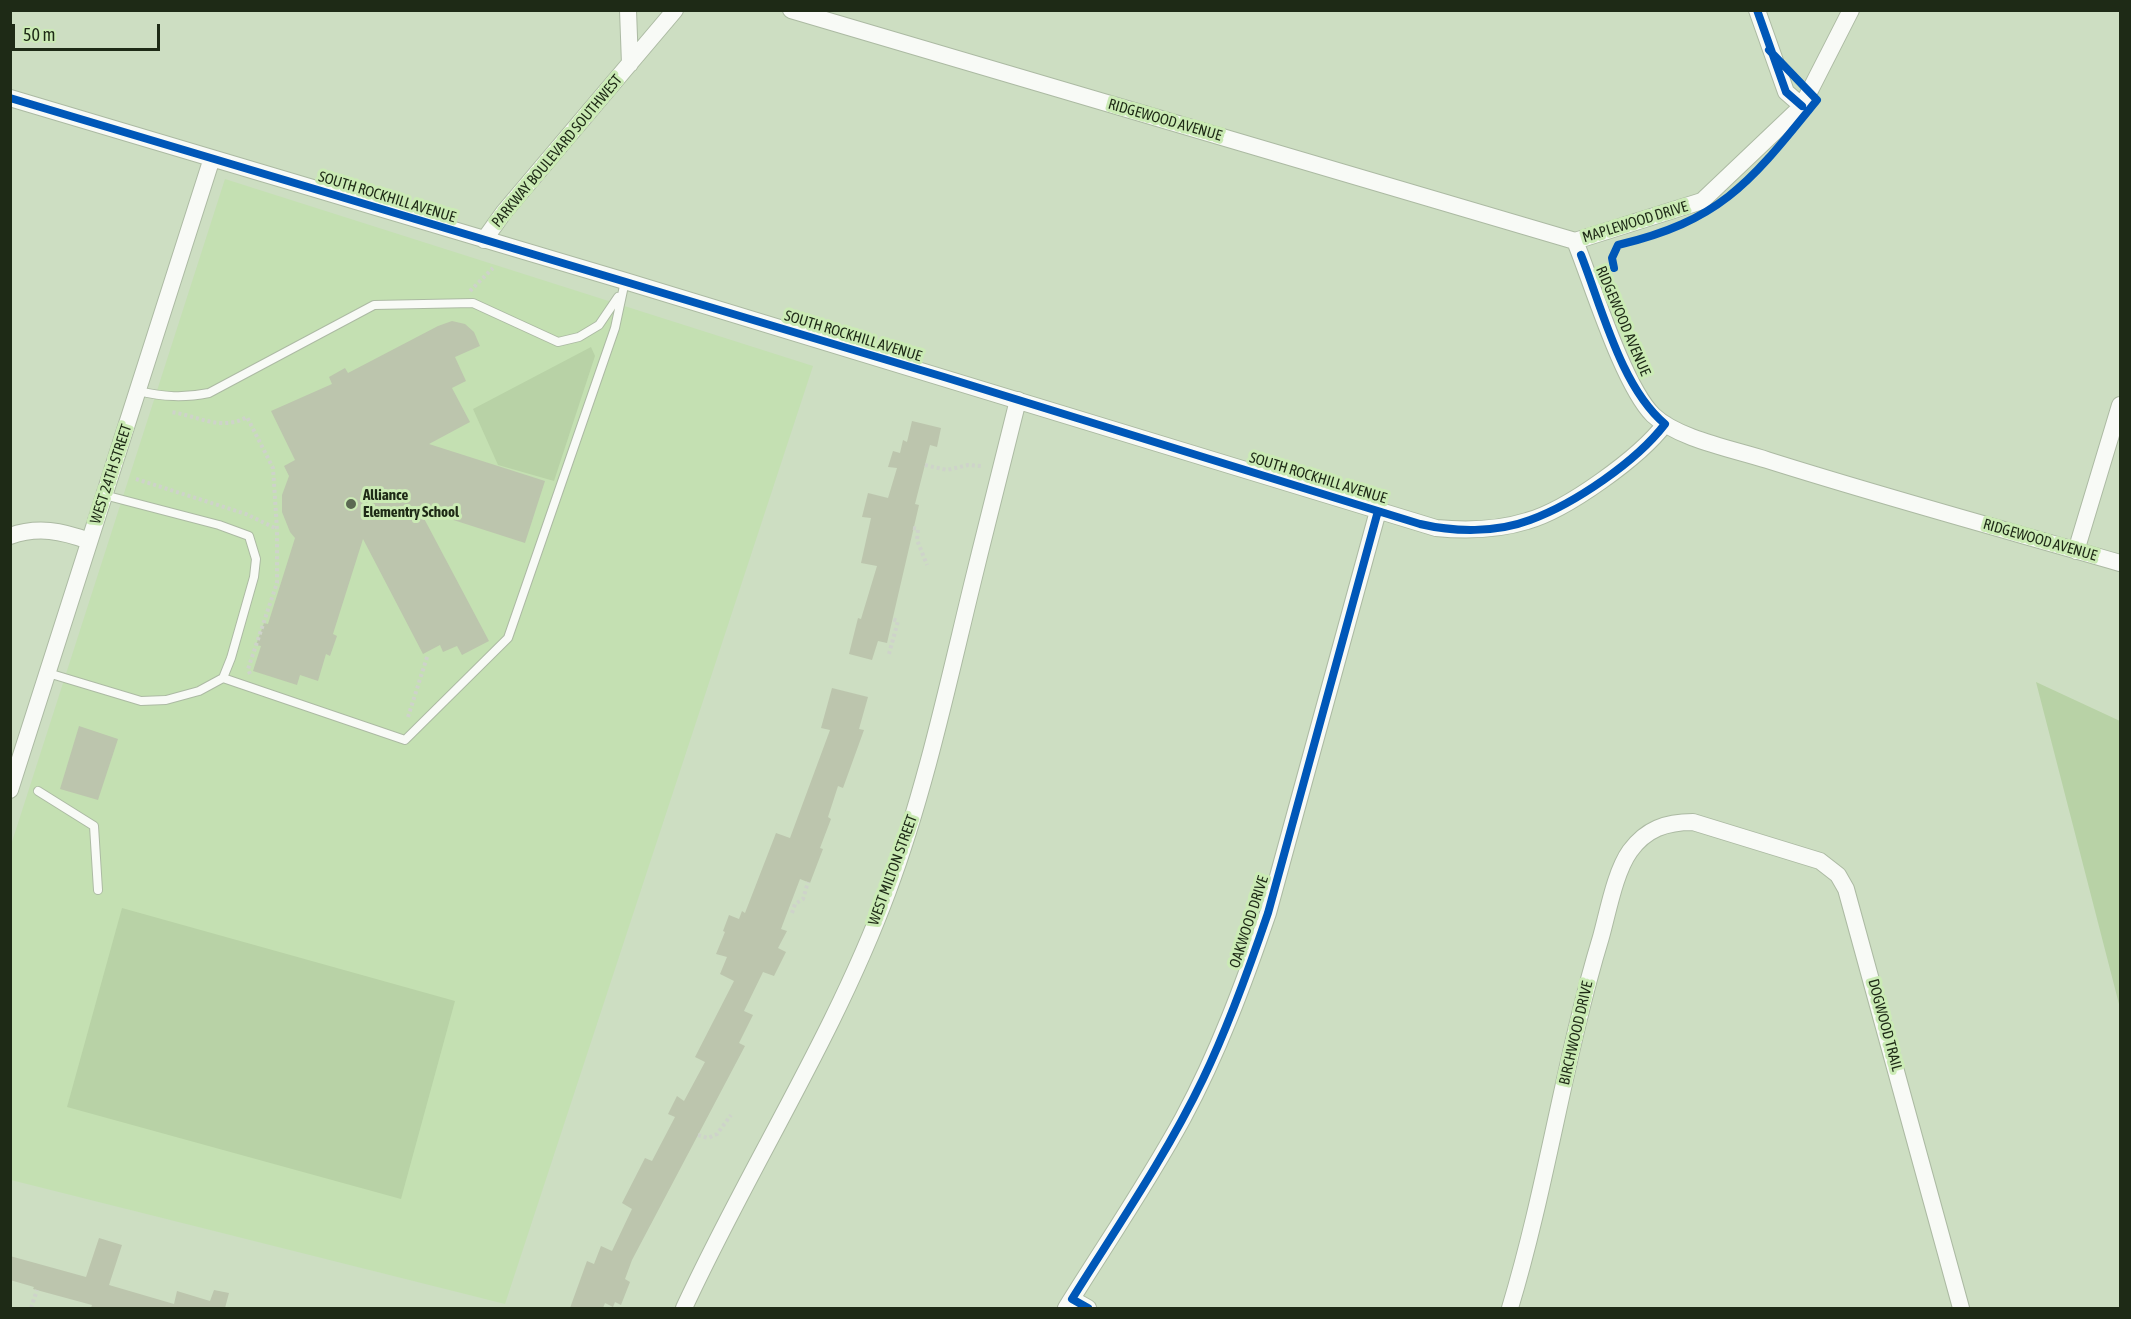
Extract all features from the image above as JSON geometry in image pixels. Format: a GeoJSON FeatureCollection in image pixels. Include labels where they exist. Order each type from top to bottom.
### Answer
{"type":"FeatureCollection","features":[{"type":"Feature","properties":{"kind":"street","name":"PARKWAY BOULEVARD SOUTHWEST"},"geometry":{"type":"LineString","coordinates":[[628,10],[630,64]]}},
{"type":"Feature","properties":{"kind":"street","name":"PARKWAY BOULEVARD SOUTHWEST"},"geometry":{"type":"LineString","coordinates":[[484,240],[504,212],[675,10]]}},
{"type":"Feature","properties":{"kind":"street","name":"RIDGEWOOD AVENUE"},"geometry":{"type":"LineString","coordinates":[[791,10],[1575,241],[1621,359],[1644,402],[1665,424],[1696,438],[1794,468],[2121,563]]}},
{"type":"Feature","properties":{"kind":"street"},"geometry":{"type":"LineString","coordinates":[[1756,10],[1786,92],[1802,106]]}},
{"type":"Feature","properties":{"kind":"street","name":"MAPLEWOOD DRIVE"},"geometry":{"type":"LineString","coordinates":[[1575,241],[1702,201],[1802,106],[1851,10]]}},
{"type":"Feature","properties":{"kind":"street","name":"SOUTH ROCKHILL AVENUE"},"geometry":{"type":"LineString","coordinates":[[10,98],[625,281],[1420,524],[1461,531],[1529,521],[1613,472],[1638,452],[1665,424]]}},
{"type":"Feature","properties":{"kind":"street","name":"WEST 24TH STREET"},"geometry":{"type":"LineString","coordinates":[[10,790],[212,158]]}},
{"type":"Feature","properties":{"kind":"street","name":"WEST MILTON STREET"},"geometry":{"type":"LineString","coordinates":[[684,1308],[728,1218],[778,1130],[832,1022],[887,892],[925,780],[1018,400]]}},
{"type":"Feature","properties":{"kind":"street"},"geometry":{"type":"LineString","coordinates":[[2076,551],[2121,405]]}},
{"type":"Feature","properties":{"kind":"street","name":"OAKWOOD DRIVE"},"geometry":{"type":"LineString","coordinates":[[1069,1304],[1183,1119],[1213,1057],[1249,969],[1271,902],[1378,511]]}},
{"type":"Feature","properties":{"kind":"street"},"geometry":{"type":"LineString","coordinates":[[10,536],[35,530],[50,530],[89,541]]}},
{"type":"Feature","properties":{"kind":"street","name":"BIRCHWOOD DRIVE"},"geometry":{"type":"LineString","coordinates":[[1510,1308],[1533,1224],[1588,979],[1628,854],[1638,841],[1656,827],[1675,822],[1693,822],[1713,827]]}},
{"type":"Feature","properties":{"kind":"street","name":"DOGWOOD TRAIL"},"geometry":{"type":"LineString","coordinates":[[1713,827],[1820,861],[1838,875],[1846,889],[1961,1308]]}},
{"type":"Feature","properties":{"kind":"street"},"geometry":{"type":"LineString","coordinates":[[1069,1304],[1088,1308]]}},
{"type":"Feature","properties":{"kind":"lane"},"geometry":{"type":"LineString","coordinates":[[138,391],[184,398],[209,393],[374,305],[473,303],[558,342],[569,340],[599,325],[615,305],[625,281]]}},
{"type":"Feature","properties":{"kind":"lane"},"geometry":{"type":"LineString","coordinates":[[223,678],[405,740],[508,638],[615,328],[625,281]]}},
{"type":"Feature","properties":{"kind":"lane"},"geometry":{"type":"LineString","coordinates":[[48,673],[141,701],[166,700],[199,691],[223,678],[231,658],[254,577],[256,559],[249,536],[219,525],[104,495]]}},
{"type":"Feature","properties":{"kind":"lane"},"geometry":{"type":"LineString","coordinates":[[38,791],[94,826],[98,890]]}},
{"type":"Feature","properties":{"kind":"path"},"geometry":{"type":"LineString","coordinates":[[469,292],[493,268]]}},
{"type":"Feature","properties":{"kind":"path"},"geometry":{"type":"LineString","coordinates":[[166,411],[214,424],[237,423],[247,417],[273,468],[277,529],[277,583],[248,669],[251,677]]}},
{"type":"Feature","properties":{"kind":"path"},"geometry":{"type":"LineString","coordinates":[[925,465],[947,470],[968,465],[982,466]]}},
{"type":"Feature","properties":{"kind":"path"},"geometry":{"type":"LineString","coordinates":[[136,479],[246,514],[277,529]]}},
{"type":"Feature","properties":{"kind":"path"},"geometry":{"type":"LineString","coordinates":[[913,528],[918,529],[917,540],[927,565]]}},
{"type":"Feature","properties":{"kind":"path"},"geometry":{"type":"LineString","coordinates":[[889,654],[898,621],[892,620]]}},
{"type":"Feature","properties":{"kind":"path"},"geometry":{"type":"LineString","coordinates":[[405,727],[428,654]]}},
{"type":"Feature","properties":{"kind":"path"},"geometry":{"type":"LineString","coordinates":[[792,913],[795,904],[803,899],[808,882]]}},
{"type":"Feature","properties":{"kind":"path"},"geometry":{"type":"LineString","coordinates":[[698,1135],[708,1138],[717,1134],[731,1115]]}},
{"type":"Feature","properties":{"kind":"path"},"geometry":{"type":"LineString","coordinates":[[31,1308],[37,1290]]}},
{"type":"Feature","properties":{"kind":"shaded area"},"geometry":{"type":"Polygon","coordinates":[[[225,179],[813,366],[505,1304],[11,1180],[11,845],[225,179]]]}},
{"type":"Feature","properties":{"kind":"shaded area"},"geometry":{"type":"Polygon","coordinates":[[[591,347],[595,356],[554,481],[498,465],[473,409],[591,347]]]}},
{"type":"Feature","properties":{"kind":"shaded area"},"geometry":{"type":"Polygon","coordinates":[[[2036,682],[2120,721],[2120,1008],[2036,682]]]}},
{"type":"Feature","properties":{"kind":"shaded area"},"geometry":{"type":"Polygon","coordinates":[[[122,908],[455,1001],[401,1199],[67,1107],[122,908]]]}},
{"type":"Feature","properties":{"kind":"building","name":"Alliance Elementry School"},"geometry":{"type":"Polygon","coordinates":[[[452,321],[465,324],[474,332],[480,346],[455,357],[466,381],[452,388],[470,422],[429,444],[545,481],[525,543],[419,509],[489,641],[462,655],[457,646],[443,652],[440,645],[423,654],[363,539],[333,634],[337,636],[330,656],[326,654],[318,681],[300,675],[297,685],[253,671],[261,646],[256,645],[264,623],[268,624],[295,538],[282,512],[282,495],[289,476],[284,466],[295,460],[271,411],[332,384],[329,377],[345,368],[348,373],[452,321]]]}},
{"type":"Feature","properties":{"kind":"building"},"geometry":{"type":"Polygon","coordinates":[[[912,421],[941,428],[937,447],[930,445],[915,504],[919,505],[887,643],[878,641],[872,660],[849,654],[858,618],[861,619],[877,566],[861,563],[871,518],[862,517],[868,493],[888,498],[897,468],[888,467],[893,451],[900,453],[903,440],[907,442],[912,421]]]}},
{"type":"Feature","properties":{"kind":"building"},"geometry":{"type":"Polygon","coordinates":[[[832,688],[868,697],[859,729],[864,730],[843,788],[838,786],[828,817],[831,819],[820,848],[823,849],[810,883],[800,879],[781,929],[787,931],[778,948],[786,952],[774,976],[763,972],[744,1011],[753,1015],[739,1043],[745,1046],[632,1260],[625,1279],[630,1282],[621,1305],[615,1302],[613,1307],[605,1303],[603,1308],[570,1308],[587,1261],[594,1264],[601,1246],[612,1251],[632,1209],[622,1203],[645,1158],[652,1161],[675,1117],[668,1114],[677,1096],[684,1101],[705,1062],[695,1057],[734,981],[720,974],[727,957],[716,954],[725,932],[723,931],[729,915],[739,919],[742,911],[745,913],[776,833],[790,838],[830,730],[821,728],[832,688]]]}},
{"type":"Feature","properties":{"kind":"building"},"geometry":{"type":"Polygon","coordinates":[[[79,726],[118,739],[98,800],[60,789],[79,726]]]}},
{"type":"Feature","properties":{"kind":"building"},"geometry":{"type":"Polygon","coordinates":[[[99,1238],[122,1245],[109,1285],[174,1304],[177,1291],[210,1301],[214,1290],[229,1293],[225,1308],[91,1308],[92,1305],[33,1289],[34,1287],[10,1280],[10,1256],[86,1277],[99,1238]]]}},
{"type":"Feature","properties":{"kind":"cycle path"},"geometry":{"type":"LineString","coordinates":[[1757,10],[1786,92],[1802,106]]}},
{"type":"Feature","properties":{"kind":"cycle path"},"geometry":{"type":"LineString","coordinates":[[1614,268],[1612,258],[1618,245],[1654,235],[1684,223],[1732,194],[1773,153],[1817,100],[1769,50]]}},
{"type":"Feature","properties":{"kind":"cycle path"},"geometry":{"type":"LineString","coordinates":[[10,98],[944,377],[1420,524],[1447,529],[1475,530],[1503,527],[1530,520],[1566,504],[1621,467],[1638,453],[1665,424],[1636,389],[1614,346],[1581,255]]}},
{"type":"Feature","properties":{"kind":"cycle path"},"geometry":{"type":"LineString","coordinates":[[1088,1308],[1072,1299],[1189,1108],[1246,976],[1268,913],[1378,511]]}},
{"type":"Feature","properties":{"kind":"place","name":"Alliance Elementry School"},"geometry":{"type":"Point","coordinates":[351,504]}}]}
